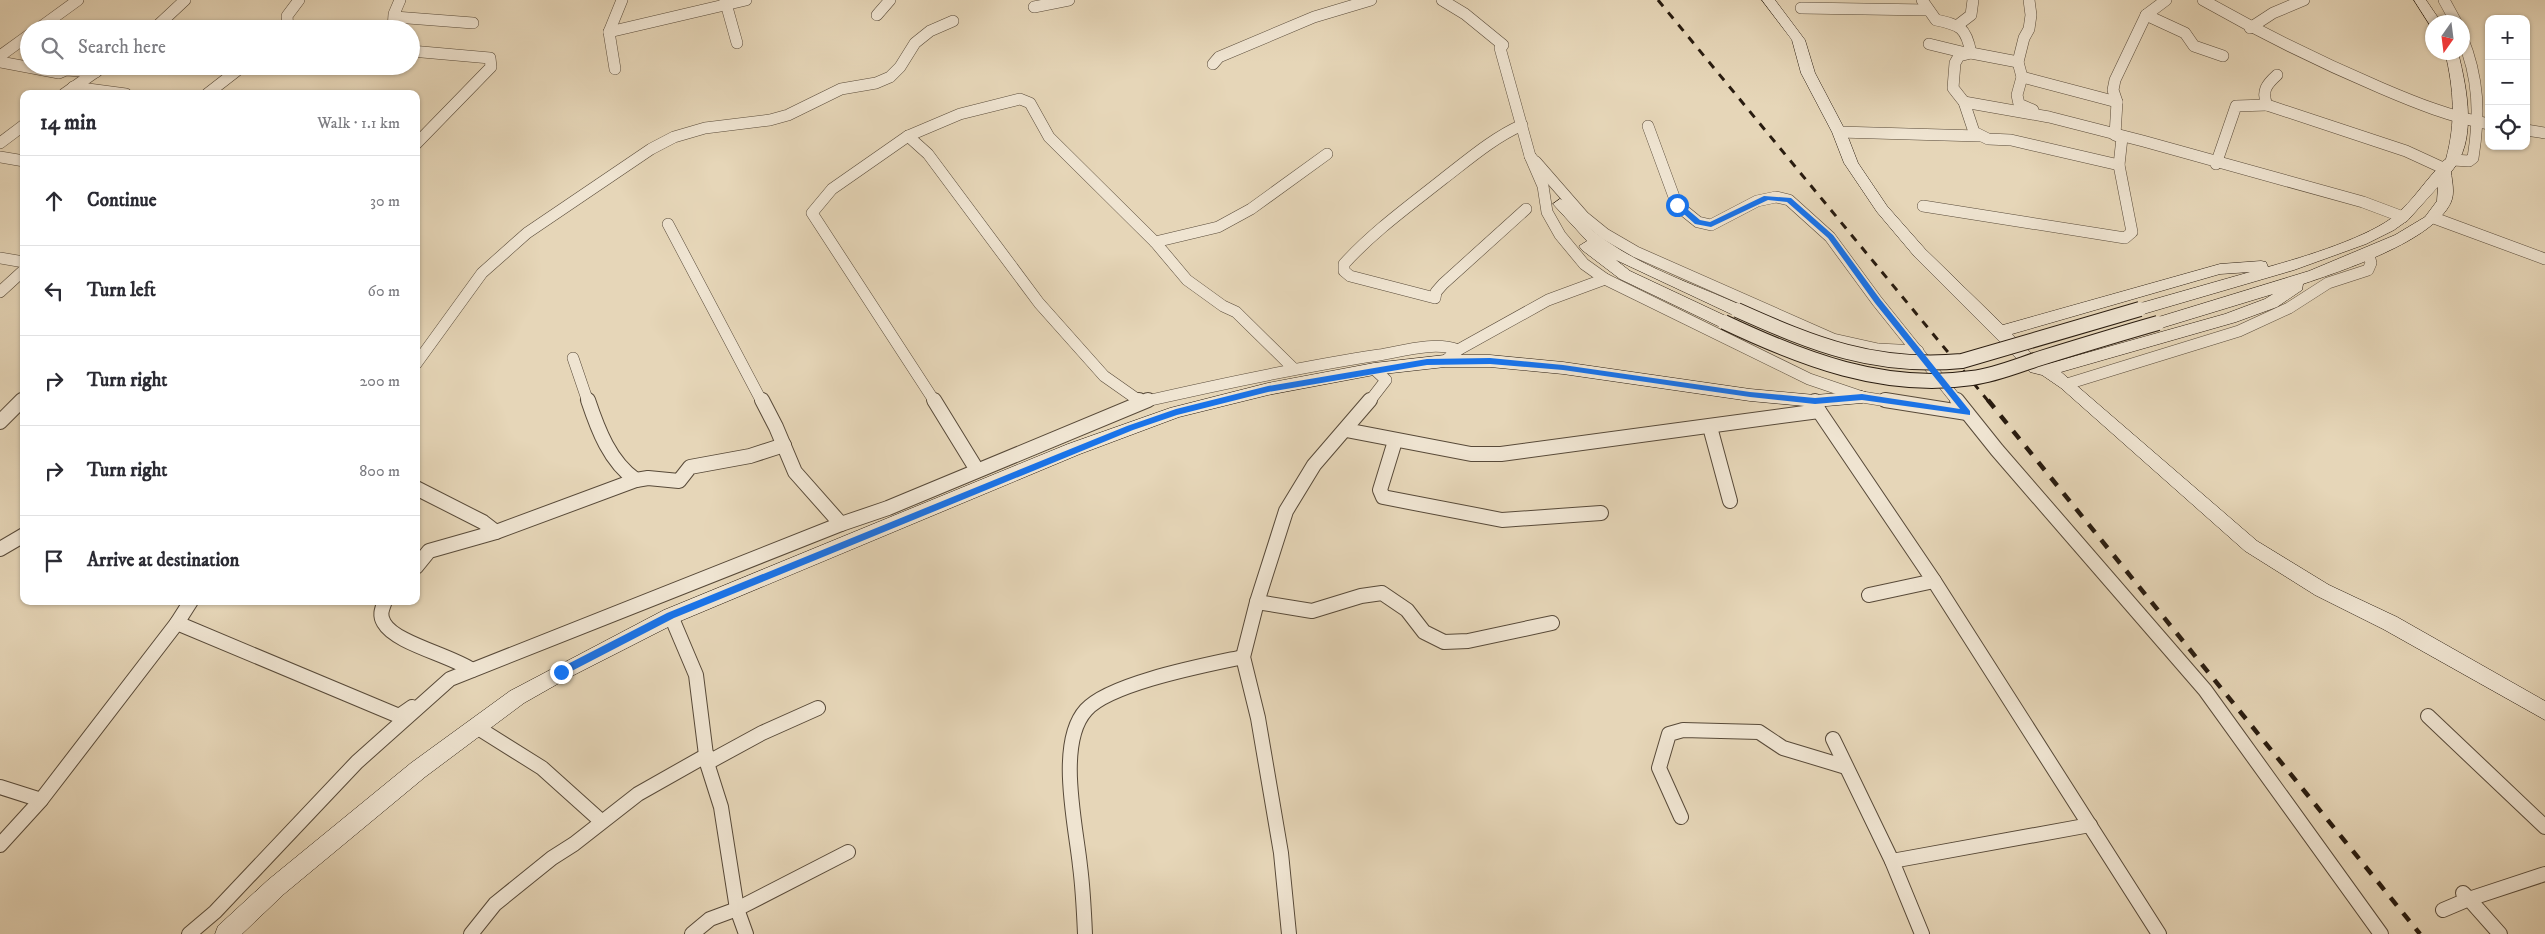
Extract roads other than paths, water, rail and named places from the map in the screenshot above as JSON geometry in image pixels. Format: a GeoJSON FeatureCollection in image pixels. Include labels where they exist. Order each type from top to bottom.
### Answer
{"type":"FeatureCollection","features":[{"type":"Feature","properties":{"kind":"main road"},"geometry":{"type":"LineString","coordinates":[[1768,0],[1798,40],[1808,73],[1839,132],[1851,162],[1882,209],[1920,253],[2036,368],[2047,370],[2067,384],[2251,546],[2322,590],[2390,623],[2545,711]]}},
{"type":"Feature","properties":{"kind":"main road"},"geometry":{"type":"LineString","coordinates":[[2420,0],[2430,15]]}},
{"type":"Feature","properties":{"kind":"main road"},"geometry":{"type":"LineString","coordinates":[[1560,204],[1581,228],[1598,243],[1639,265],[1800,339],[1831,350],[1904,364],[1935,365],[1962,361],[2289,266],[2361,240],[2389,227],[2403,216],[2448,164],[2461,134],[2457,73],[2453,60]]}},
{"type":"Feature","properties":{"kind":"main road"},"geometry":{"type":"LineString","coordinates":[[1560,204],[1574,232],[1601,258],[1625,275],[1780,348],[1816,362],[1882,378],[1928,381],[1972,378],[2158,323],[2369,255],[2403,238],[2434,218],[2444,203],[2448,164]]}},
{"type":"Feature","properties":{"kind":"main road"},"geometry":{"type":"LineString","coordinates":[[1999,332],[2220,269],[2289,266]]}},
{"type":"Feature","properties":{"kind":"main road"},"geometry":{"type":"LineString","coordinates":[[2047,370],[2230,318],[2270,303],[2292,291],[2305,277]]}},
{"type":"Feature","properties":{"kind":"main road"},"geometry":{"type":"LineString","coordinates":[[226,934],[283,881],[475,726],[517,696],[671,616],[1130,428],[1176,412],[1268,389],[1451,355],[1563,368],[1817,406],[1862,397]]}},
{"type":"Feature","properties":{"kind":"street"},"geometry":{"type":"LineString","coordinates":[[50,20],[78,0]]}},
{"type":"Feature","properties":{"kind":"street"},"geometry":{"type":"LineString","coordinates":[[164,20],[185,0]]}},
{"type":"Feature","properties":{"kind":"street"},"geometry":{"type":"LineString","coordinates":[[287,20],[287,16],[299,0]]}},
{"type":"Feature","properties":{"kind":"street"},"geometry":{"type":"LineString","coordinates":[[395,20],[400,0]]}},
{"type":"Feature","properties":{"kind":"street"},"geometry":{"type":"LineString","coordinates":[[615,69],[609,32],[622,0]]}},
{"type":"Feature","properties":{"kind":"street"},"geometry":{"type":"LineString","coordinates":[[609,32],[726,2],[746,0]]}},
{"type":"Feature","properties":{"kind":"street"},"geometry":{"type":"LineString","coordinates":[[876,15],[890,0]]}},
{"type":"Feature","properties":{"kind":"street"},"geometry":{"type":"LineString","coordinates":[[1034,7],[1069,0]]}},
{"type":"Feature","properties":{"kind":"street"},"geometry":{"type":"LineString","coordinates":[[1213,64],[1219,58],[1314,17],[1371,0]]}},
{"type":"Feature","properties":{"kind":"street"},"geometry":{"type":"LineString","coordinates":[[1442,0],[1465,14],[1503,45],[1500,48],[1530,156],[1543,186],[1547,212],[1560,235],[1584,264],[1605,279],[1809,379],[1862,397],[1967,413]]}},
{"type":"Feature","properties":{"kind":"street"},"geometry":{"type":"LineString","coordinates":[[1922,0],[1936,20],[1958,25],[1968,37],[1969,53]]}},
{"type":"Feature","properties":{"kind":"street"},"geometry":{"type":"LineString","coordinates":[[1958,25],[1968,20],[1972,14],[1973,0]]}},
{"type":"Feature","properties":{"kind":"street"},"geometry":{"type":"LineString","coordinates":[[2029,0],[2030,29],[2024,38],[2018,62],[2022,77],[2016,95],[2019,104],[2049,117]]}},
{"type":"Feature","properties":{"kind":"street"},"geometry":{"type":"LineString","coordinates":[[2115,134],[2117,102],[2114,90],[2115,80],[2146,15],[2166,0]]}},
{"type":"Feature","properties":{"kind":"street"},"geometry":{"type":"LineString","coordinates":[[2203,0],[2250,28],[2357,78],[2433,109],[2484,123]]}},
{"type":"Feature","properties":{"kind":"street"},"geometry":{"type":"LineString","coordinates":[[2250,28],[2273,13],[2304,0]]}},
{"type":"Feature","properties":{"kind":"street"},"geometry":{"type":"LineString","coordinates":[[2444,0],[2452,15]]}},
{"type":"Feature","properties":{"kind":"street"},"geometry":{"type":"LineString","coordinates":[[726,2],[737,43]]}},
{"type":"Feature","properties":{"kind":"street"},"geometry":{"type":"LineString","coordinates":[[1801,8],[1928,10]]}},
{"type":"Feature","properties":{"kind":"street"},"geometry":{"type":"LineString","coordinates":[[2146,15],[2185,33],[2194,46],[2223,56]]}},
{"type":"Feature","properties":{"kind":"street"},"geometry":{"type":"LineString","coordinates":[[395,17],[473,24]]}},
{"type":"Feature","properties":{"kind":"street"},"geometry":{"type":"LineString","coordinates":[[420,358],[482,273],[527,233],[651,150],[674,137],[705,128],[788,115],[841,89],[876,83],[890,77],[900,67],[915,43],[930,31],[953,20]]}},
{"type":"Feature","properties":{"kind":"street"},"geometry":{"type":"LineString","coordinates":[[0,56],[20,42]]}},
{"type":"Feature","properties":{"kind":"street"},"geometry":{"type":"LineString","coordinates":[[1929,44],[2018,62]]}},
{"type":"Feature","properties":{"kind":"street"},"geometry":{"type":"LineString","coordinates":[[420,52],[490,58],[492,61],[491,67],[420,139]]}},
{"type":"Feature","properties":{"kind":"street"},"geometry":{"type":"LineString","coordinates":[[1969,53],[1960,56],[1955,63],[1953,88],[1964,102],[1974,132],[1979,136]]}},
{"type":"Feature","properties":{"kind":"street"},"geometry":{"type":"LineString","coordinates":[[2216,164],[2236,106],[2267,105],[2448,164],[2468,161],[2472,158],[2484,123],[2473,62],[2470,56]]}},
{"type":"Feature","properties":{"kind":"street"},"geometry":{"type":"LineString","coordinates":[[0,62],[20,66]]}},
{"type":"Feature","properties":{"kind":"street"},"geometry":{"type":"LineString","coordinates":[[68,90],[90,75]]}},
{"type":"Feature","properties":{"kind":"street"},"geometry":{"type":"LineString","coordinates":[[212,90],[231,75]]}},
{"type":"Feature","properties":{"kind":"street"},"geometry":{"type":"LineString","coordinates":[[2267,105],[2264,98],[2264,88],[2277,75]]}},
{"type":"Feature","properties":{"kind":"street"},"geometry":{"type":"LineString","coordinates":[[2022,77],[2117,102]]}},
{"type":"Feature","properties":{"kind":"street"},"geometry":{"type":"LineString","coordinates":[[73,86],[100,90]]}},
{"type":"Feature","properties":{"kind":"street"},"geometry":{"type":"LineString","coordinates":[[977,470],[910,362],[812,213],[832,189],[908,136],[960,114],[1007,101],[1020,99],[1030,103],[1049,136],[1155,242],[1187,280],[1223,306],[1236,312],[1293,368]]}},
{"type":"Feature","properties":{"kind":"street"},"geometry":{"type":"LineString","coordinates":[[1964,102],[2049,117],[2115,134],[2216,164],[2363,202],[2403,216]]}},
{"type":"Feature","properties":{"kind":"street"},"geometry":{"type":"LineString","coordinates":[[1522,125],[1500,135],[1411,204],[1356,251],[1344,264],[1344,271],[1359,278],[1435,298],[1436,292],[1456,270],[1526,209]]}},
{"type":"Feature","properties":{"kind":"street"},"geometry":{"type":"LineString","coordinates":[[1648,126],[1677,205],[1698,222],[1711,225],[1767,197],[1789,200],[1830,237],[1877,301],[1967,413],[2046,508],[2205,690],[2381,934]]}},
{"type":"Feature","properties":{"kind":"street"},"geometry":{"type":"LineString","coordinates":[[0,143],[20,128]]}},
{"type":"Feature","properties":{"kind":"street"},"geometry":{"type":"LineString","coordinates":[[420,128],[429,129]]}},
{"type":"Feature","properties":{"kind":"street"},"geometry":{"type":"LineString","coordinates":[[2530,131],[2545,134]]}},
{"type":"Feature","properties":{"kind":"street"},"geometry":{"type":"LineString","coordinates":[[1839,132],[1979,136],[2011,140],[2119,165]]}},
{"type":"Feature","properties":{"kind":"street"},"geometry":{"type":"LineString","coordinates":[[1923,206],[2126,238],[2132,232],[2119,165],[2122,138],[2115,134]]}},
{"type":"Feature","properties":{"kind":"street"},"geometry":{"type":"LineString","coordinates":[[908,136],[928,154],[1039,303],[1104,376],[1141,402]]}},
{"type":"Feature","properties":{"kind":"street"},"geometry":{"type":"LineString","coordinates":[[1155,242],[1218,227],[1251,209],[1327,154]]}},
{"type":"Feature","properties":{"kind":"street"},"geometry":{"type":"LineString","coordinates":[[0,156],[20,160]]}},
{"type":"Feature","properties":{"kind":"street"},"geometry":{"type":"LineString","coordinates":[[1530,156],[1542,172],[1560,204]]}},
{"type":"Feature","properties":{"kind":"street"},"geometry":{"type":"LineString","coordinates":[[1530,156],[1584,217],[1605,234],[1636,252],[1833,339],[1878,350],[1918,351]]}},
{"type":"Feature","properties":{"kind":"street"},"geometry":{"type":"LineString","coordinates":[[2434,218],[2545,260]]}},
{"type":"Feature","properties":{"kind":"street"},"geometry":{"type":"LineString","coordinates":[[668,224],[704,294],[724,326],[784,445],[795,472],[842,524]]}},
{"type":"Feature","properties":{"kind":"street"},"geometry":{"type":"LineString","coordinates":[[2067,384],[2239,331],[2290,308],[2328,283],[2368,270],[2371,263],[2369,255]]}},
{"type":"Feature","properties":{"kind":"street"},"geometry":{"type":"LineString","coordinates":[[0,258],[20,261]]}},
{"type":"Feature","properties":{"kind":"street"},"geometry":{"type":"LineString","coordinates":[[0,292],[20,274]]}},
{"type":"Feature","properties":{"kind":"street"},"geometry":{"type":"LineString","coordinates":[[177,623],[399,716],[450,679],[842,524],[888,508],[1141,402],[1293,368],[1423,348],[1450,347],[1451,355],[1528,312],[1588,283],[1605,279]]}},
{"type":"Feature","properties":{"kind":"street"},"geometry":{"type":"LineString","coordinates":[[573,358],[602,438],[627,481]]}},
{"type":"Feature","properties":{"kind":"street"},"geometry":{"type":"LineString","coordinates":[[1289,934],[1281,853],[1258,718],[1243,657],[1257,602],[1286,511],[1314,465],[1346,430],[1386,380],[1374,369]]}},
{"type":"Feature","properties":{"kind":"street"},"geometry":{"type":"LineString","coordinates":[[0,422],[20,403]]}},
{"type":"Feature","properties":{"kind":"street"},"geometry":{"type":"LineString","coordinates":[[1346,430],[1471,454],[1500,454],[1710,427],[1817,406],[1934,581],[2159,934]]}},
{"type":"Feature","properties":{"kind":"street"},"geometry":{"type":"LineString","coordinates":[[1710,427],[1730,501]]}},
{"type":"Feature","properties":{"kind":"street"},"geometry":{"type":"LineString","coordinates":[[1395,440],[1380,490],[1383,497],[1502,520],[1601,513]]}},
{"type":"Feature","properties":{"kind":"street"},"geometry":{"type":"LineString","coordinates":[[420,562],[429,551],[496,532],[627,481],[648,478],[679,481],[690,468],[750,456],[784,445]]}},
{"type":"Feature","properties":{"kind":"street"},"geometry":{"type":"LineString","coordinates":[[420,490],[483,522],[496,532]]}},
{"type":"Feature","properties":{"kind":"street"},"geometry":{"type":"LineString","coordinates":[[0,549],[20,537]]}},
{"type":"Feature","properties":{"kind":"street"},"geometry":{"type":"LineString","coordinates":[[1869,595],[1934,581]]}},
{"type":"Feature","properties":{"kind":"street"},"geometry":{"type":"LineString","coordinates":[[1257,602],[1312,611],[1361,596],[1382,593],[1407,610],[1424,632],[1444,642],[1468,641],[1552,623]]}},
{"type":"Feature","properties":{"kind":"street"},"geometry":{"type":"LineString","coordinates":[[0,845],[41,800],[177,623],[188,605]]}},
{"type":"Feature","properties":{"kind":"street"},"geometry":{"type":"LineString","coordinates":[[383,605],[381,608],[382,619],[393,633],[412,645],[452,658],[472,670]]}},
{"type":"Feature","properties":{"kind":"street"},"geometry":{"type":"LineString","coordinates":[[671,616],[696,675],[707,759],[721,807],[737,909],[746,934]]}},
{"type":"Feature","properties":{"kind":"street"},"geometry":{"type":"LineString","coordinates":[[1084,934],[1082,880],[1072,800],[1072,745],[1077,725],[1087,709],[1117,692],[1205,664],[1243,657]]}},
{"type":"Feature","properties":{"kind":"street"},"geometry":{"type":"LineString","coordinates":[[189,934],[215,912],[357,762],[450,679]]}},
{"type":"Feature","properties":{"kind":"street"},"geometry":{"type":"LineString","coordinates":[[471,934],[495,904],[638,794],[707,759],[818,708]]}},
{"type":"Feature","properties":{"kind":"street"},"geometry":{"type":"LineString","coordinates":[[2428,716],[2545,827]]}},
{"type":"Feature","properties":{"kind":"street"},"geometry":{"type":"LineString","coordinates":[[475,726],[542,768],[601,821]]}},
{"type":"Feature","properties":{"kind":"street"},"geometry":{"type":"LineString","coordinates":[[1681,817],[1659,768],[1669,734],[1683,730],[1759,732],[1783,748],[1846,767]]}},
{"type":"Feature","properties":{"kind":"street"},"geometry":{"type":"LineString","coordinates":[[1832,739],[1892,861],[1922,934]]}},
{"type":"Feature","properties":{"kind":"street"},"geometry":{"type":"LineString","coordinates":[[0,787],[41,800]]}},
{"type":"Feature","properties":{"kind":"street"},"geometry":{"type":"LineString","coordinates":[[1892,861],[2090,825]]}},
{"type":"Feature","properties":{"kind":"street"},"geometry":{"type":"LineString","coordinates":[[692,934],[710,920],[737,909],[848,852]]}},
{"type":"Feature","properties":{"kind":"street"},"geometry":{"type":"LineString","coordinates":[[2444,910],[2466,896],[2545,874]]}},
{"type":"Feature","properties":{"kind":"street"},"geometry":{"type":"LineString","coordinates":[[2466,896],[2500,934]]}},
{"type":"Feature","properties":{"kind":"railway"},"geometry":{"type":"LineString","coordinates":[[1658,0],[1989,402]]}},
{"type":"Feature","properties":{"kind":"railway"},"geometry":{"type":"LineString","coordinates":[[1988,400],[2420,934]]}}]}
